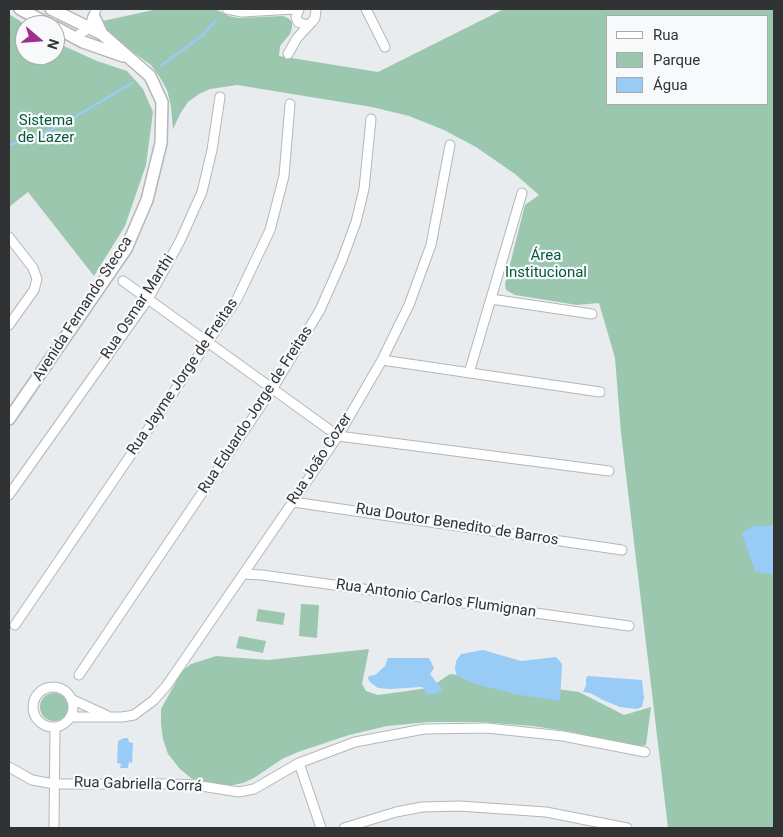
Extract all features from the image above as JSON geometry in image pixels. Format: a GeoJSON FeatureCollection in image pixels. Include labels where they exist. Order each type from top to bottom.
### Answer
{"type":"FeatureCollection","features":[{"type":"Feature","properties":{"kind":"street"},"geometry":{"type":"LineString","coordinates":[[20,9],[31,15]]}},
{"type":"Feature","properties":{"kind":"street"},"geometry":{"type":"LineString","coordinates":[[54,9],[102,34]]}},
{"type":"Feature","properties":{"kind":"street"},"geometry":{"type":"LineString","coordinates":[[227,9],[242,12],[295,13]]}},
{"type":"Feature","properties":{"kind":"street"},"geometry":{"type":"LineString","coordinates":[[366,9],[384,47]]}},
{"type":"Feature","properties":{"kind":"street"},"geometry":{"type":"LineString","coordinates":[[288,54],[297,38],[315,18],[315,10]]}},
{"type":"Feature","properties":{"kind":"street"},"geometry":{"type":"LineString","coordinates":[[74,38],[89,28],[95,13]]}},
{"type":"Feature","properties":{"kind":"street"},"geometry":{"type":"LineString","coordinates":[[95,13],[102,34]]}},
{"type":"Feature","properties":{"kind":"street"},"geometry":{"type":"LineString","coordinates":[[295,13],[303,24],[310,24]]}},
{"type":"Feature","properties":{"kind":"street"},"geometry":{"type":"LineString","coordinates":[[295,13],[297,38]]}},
{"type":"Feature","properties":{"kind":"street"},"geometry":{"type":"LineString","coordinates":[[65,33],[129,58]]}},
{"type":"Feature","properties":{"kind":"street","name":"Avenida Fernando Stecca"},"geometry":{"type":"LineString","coordinates":[[9,419],[126,249],[147,200],[161,142],[162,102],[150,76],[102,34]]}},
{"type":"Feature","properties":{"kind":"street","name":"Rua Osmar Marthi"},"geometry":{"type":"LineString","coordinates":[[9,496],[148,298],[180,241],[202,192],[212,150],[220,97]]}},
{"type":"Feature","properties":{"kind":"street","name":"Rua Jayme Jorge de Freitas"},"geometry":{"type":"LineString","coordinates":[[15,625],[237,299],[270,230],[284,176],[290,104]]}},
{"type":"Feature","properties":{"kind":"street","name":"Rua Eduardo Jorge de Freitas"},"geometry":{"type":"LineString","coordinates":[[79,675],[273,388],[320,310],[356,222],[364,189],[371,119]]}},
{"type":"Feature","properties":{"kind":"street","name":"Rua João Cozer"},"geometry":{"type":"LineString","coordinates":[[70,717],[122,717],[134,715],[154,700],[167,685],[338,436],[382,360],[408,305],[431,245],[450,145]]}},
{"type":"Feature","properties":{"kind":"street"},"geometry":{"type":"LineString","coordinates":[[469,373],[522,193]]}},
{"type":"Feature","properties":{"kind":"street"},"geometry":{"type":"LineString","coordinates":[[9,237],[33,268],[37,279],[34,290],[9,325]]}},
{"type":"Feature","properties":{"kind":"street"},"geometry":{"type":"LineString","coordinates":[[123,281],[338,436],[609,471]]}},
{"type":"Feature","properties":{"kind":"street"},"geometry":{"type":"LineString","coordinates":[[491,299],[592,314]]}},
{"type":"Feature","properties":{"kind":"street"},"geometry":{"type":"LineString","coordinates":[[382,360],[600,392]]}},
{"type":"Feature","properties":{"kind":"street","name":"Rua Doutor Benedito de Barros"},"geometry":{"type":"LineString","coordinates":[[293,502],[622,550]]}},
{"type":"Feature","properties":{"kind":"street","name":"Rua Antonio Carlos Flumignan"},"geometry":{"type":"LineString","coordinates":[[243,574],[262,575],[629,626]]}},
{"type":"Feature","properties":{"kind":"street"},"geometry":{"type":"LineString","coordinates":[[56,687],[64,690],[71,699],[73,708],[70,717],[64,724],[55,727],[45,725],[38,720],[33,707],[36,697],[44,689],[56,687]]}},
{"type":"Feature","properties":{"kind":"street","name":"Rua João Cozer"},"geometry":{"type":"LineString","coordinates":[[71,699],[109,716]]}},
{"type":"Feature","properties":{"kind":"street"},"geometry":{"type":"LineString","coordinates":[[54,828],[55,727]]}},
{"type":"Feature","properties":{"kind":"street","name":"Rua Gabriella Corrá"},"geometry":{"type":"LineString","coordinates":[[9,767],[32,780],[54,784],[173,784],[195,785],[239,792],[254,790],[299,763],[355,742],[424,728],[487,728],[562,736],[645,752]]}},
{"type":"Feature","properties":{"kind":"street"},"geometry":{"type":"LineString","coordinates":[[299,763],[321,828]]}},
{"type":"Feature","properties":{"kind":"street"},"geometry":{"type":"LineString","coordinates":[[344,828],[396,812],[422,807],[458,806],[546,812],[627,828]]}},
{"type":"Feature","properties":{"kind":"green space","name":"Área Institucional"},"geometry":{"type":"Polygon","coordinates":[[[158,9],[215,9],[238,18],[283,16],[292,22],[292,28],[290,34],[280,46],[279,56],[378,72],[504,9],[774,9],[774,828],[668,828],[621,433],[615,358],[599,303],[577,305],[515,295],[506,290],[505,284],[525,205],[539,195],[515,174],[476,147],[444,130],[409,116],[372,107],[237,85],[210,89],[199,94],[188,102],[173,129],[171,106],[167,90],[159,76],[151,65],[109,35],[98,22],[158,9]]]}},
{"type":"Feature","properties":{"kind":"green space","name":"Sistema de Lazer"},"geometry":{"type":"Polygon","coordinates":[[[9,14],[15,18],[15,65],[65,65],[65,47],[97,61],[127,71],[143,89],[153,112],[146,165],[125,226],[94,276],[28,192],[9,207],[9,14]]]}},
{"type":"Feature","properties":{"kind":"green space"},"geometry":{"type":"Polygon","coordinates":[[[301,604],[319,605],[317,638],[299,636],[301,604]]]}},
{"type":"Feature","properties":{"kind":"green space"},"geometry":{"type":"Polygon","coordinates":[[[258,609],[285,613],[283,625],[256,621],[258,609]]]}},
{"type":"Feature","properties":{"kind":"green space"},"geometry":{"type":"Polygon","coordinates":[[[239,636],[266,641],[263,653],[236,648],[239,636]]]}},
{"type":"Feature","properties":{"kind":"green space"},"geometry":{"type":"Polygon","coordinates":[[[369,649],[362,684],[366,691],[378,695],[429,688],[450,674],[579,692],[624,715],[651,707],[646,745],[638,747],[572,732],[533,726],[479,722],[429,722],[387,726],[349,735],[298,752],[282,759],[254,778],[243,783],[228,786],[192,779],[180,769],[168,754],[163,739],[161,709],[182,671],[191,664],[216,656],[268,660],[369,649]]]}},
{"type":"Feature","properties":{"kind":"green space"},"geometry":{"type":"Polygon","coordinates":[[[54,693],[64,697],[68,707],[64,717],[54,721],[44,717],[40,707],[44,697],[54,693]]]}},
{"type":"Feature","properties":{"kind":"water"},"geometry":{"type":"Polygon","coordinates":[[[774,524],[774,575],[755,571],[742,534],[752,526],[774,524]]]}},
{"type":"Feature","properties":{"kind":"water"},"geometry":{"type":"Polygon","coordinates":[[[483,650],[521,661],[556,657],[562,664],[560,701],[514,694],[472,683],[457,676],[455,669],[456,661],[461,654],[483,650]]]}},
{"type":"Feature","properties":{"kind":"water"},"geometry":{"type":"Polygon","coordinates":[[[388,658],[429,658],[434,668],[430,674],[442,689],[438,693],[428,695],[422,687],[378,688],[368,679],[369,676],[375,675],[385,666],[388,658]]]}},
{"type":"Feature","properties":{"kind":"water"},"geometry":{"type":"Polygon","coordinates":[[[588,676],[642,680],[644,698],[642,707],[637,709],[620,707],[590,693],[583,692],[588,676]]]}},
{"type":"Feature","properties":{"kind":"water"},"geometry":{"type":"Polygon","coordinates":[[[128,738],[129,742],[133,743],[132,763],[129,762],[128,768],[120,768],[121,764],[117,763],[118,741],[128,738]]]}},
{"type":"Feature","properties":{"kind":"waterway"},"geometry":{"type":"LineString","coordinates":[[162,65],[203,35],[216,20]]}},
{"type":"Feature","properties":{"kind":"waterway"},"geometry":{"type":"LineString","coordinates":[[9,145],[37,137],[63,124],[132,83]]}}]}
